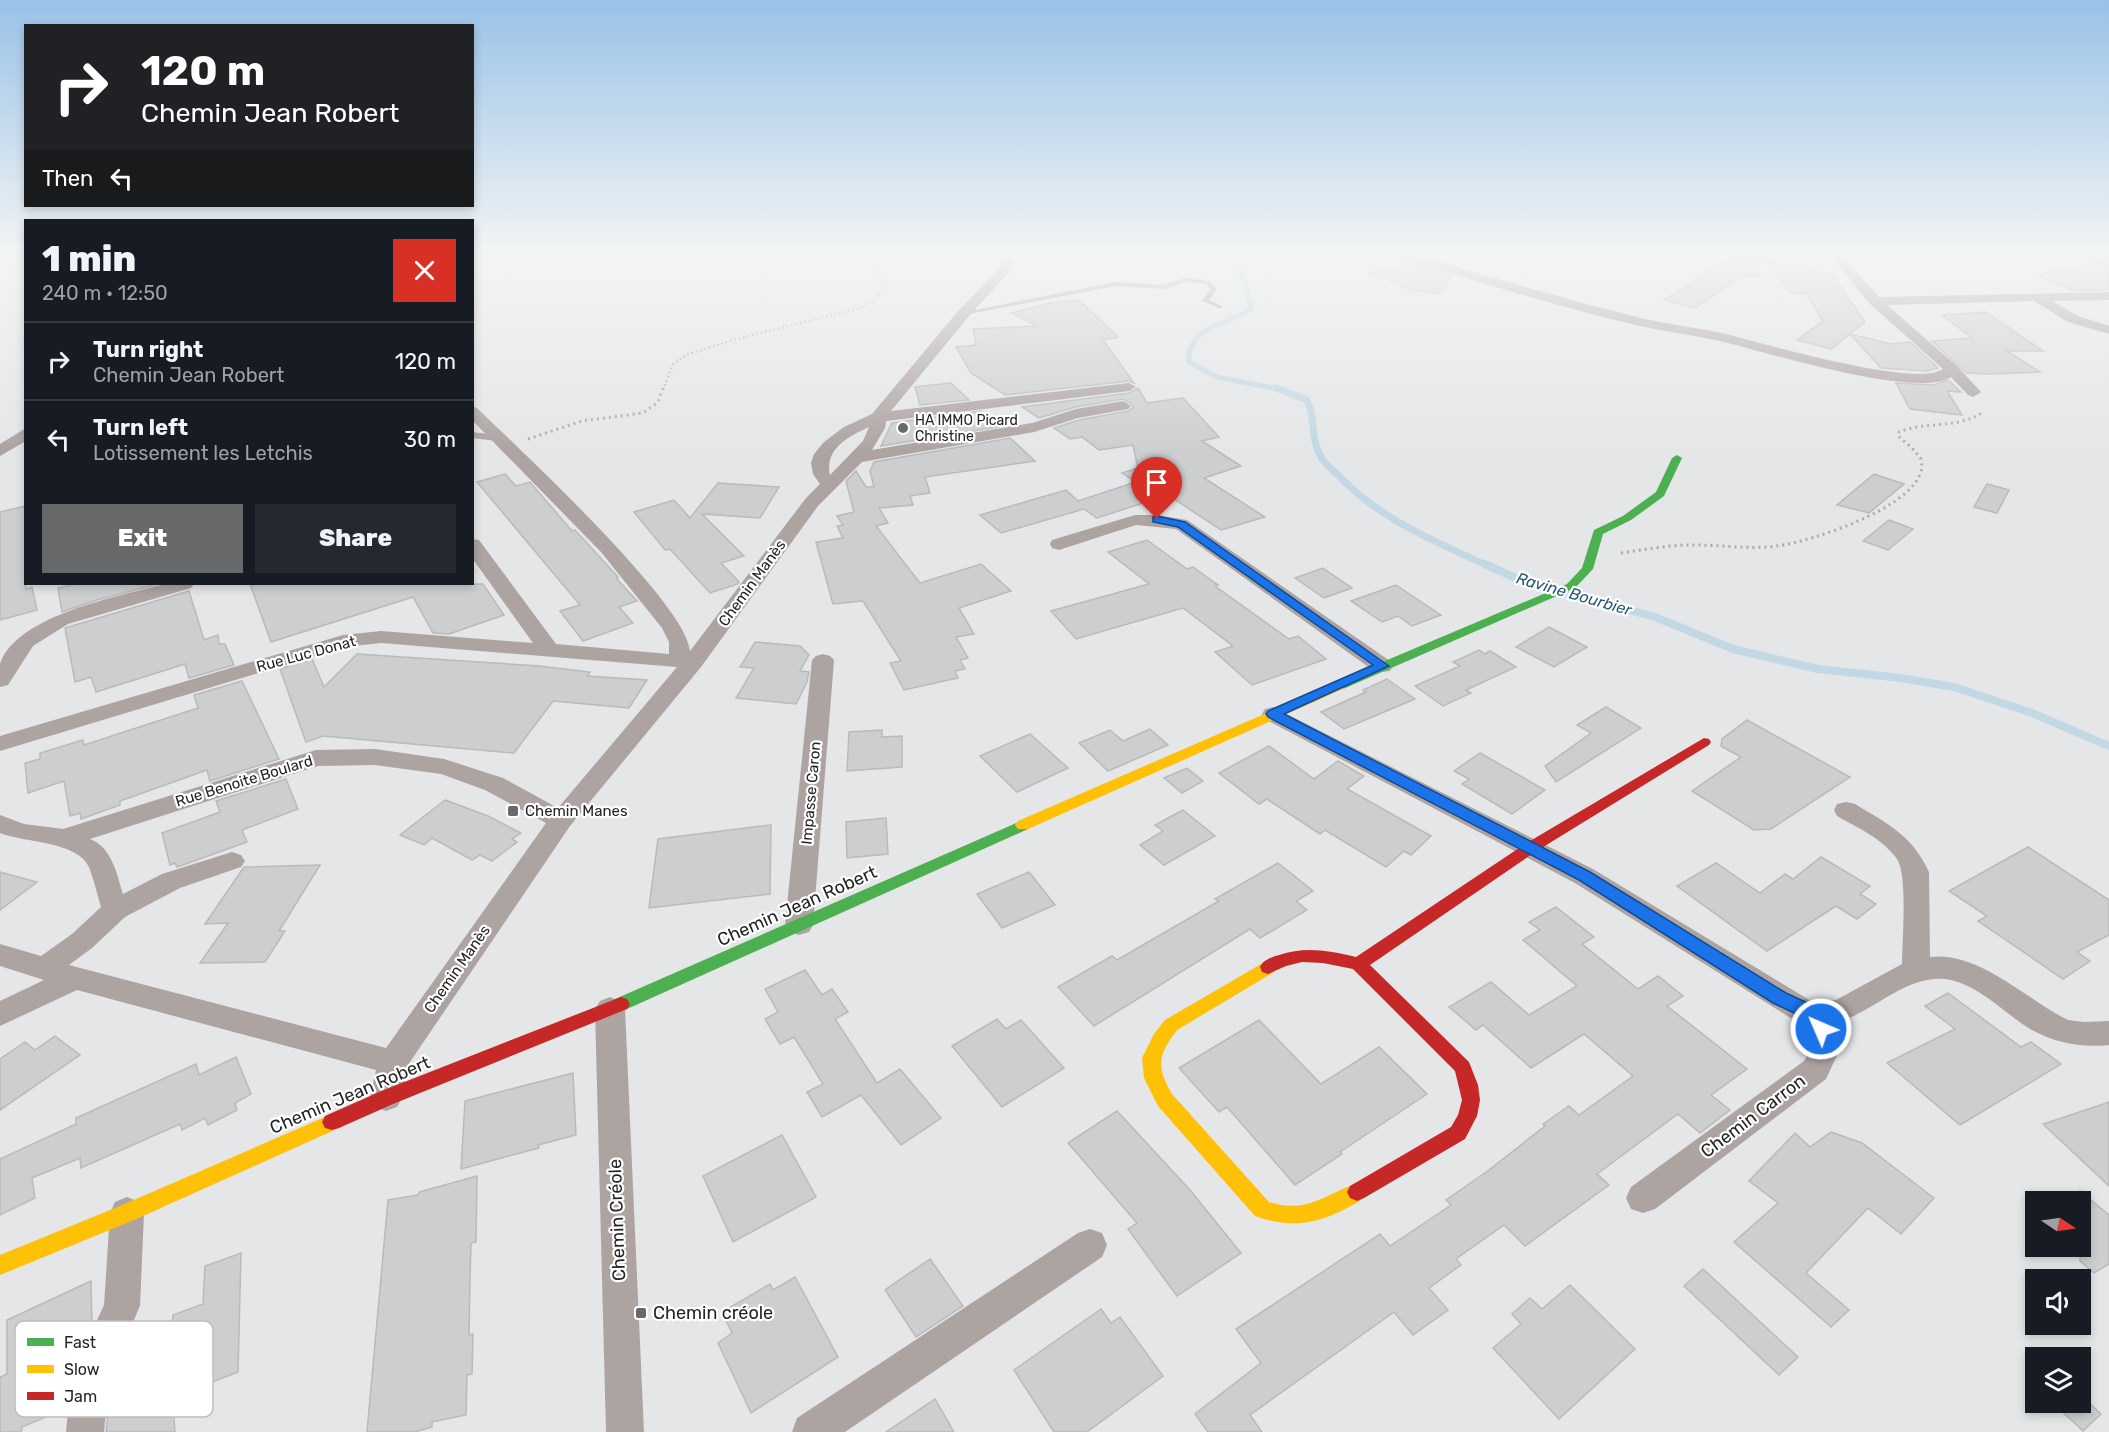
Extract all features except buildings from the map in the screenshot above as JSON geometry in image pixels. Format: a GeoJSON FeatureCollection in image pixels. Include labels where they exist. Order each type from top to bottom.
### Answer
{"type":"FeatureCollection","features":[{"type":"Feature","properties":{"kind":"street","name":"Chemin Manès"},"geometry":{"type":"LineString","coordinates":[[386,1098],[393,1062],[561,820],[812,502],[857,458],[877,428],[878,417],[960,318]]}},
{"type":"Feature","properties":{"kind":"street"},"geometry":{"type":"LineString","coordinates":[[1632,318],[1721,337],[1835,367],[1882,375],[1922,379],[1943,376],[1953,369]]}},
{"type":"Feature","properties":{"kind":"street"},"geometry":{"type":"LineString","coordinates":[[1894,318],[1953,369],[1974,392]]}},
{"type":"Feature","properties":{"kind":"street"},"geometry":{"type":"LineString","coordinates":[[2071,318],[2109,330]]}},
{"type":"Feature","properties":{"kind":"street"},"geometry":{"type":"LineString","coordinates":[[829,484],[820,473],[819,463],[827,447],[852,428],[878,417],[1129,387]]}},
{"type":"Feature","properties":{"kind":"street"},"geometry":{"type":"LineString","coordinates":[[857,458],[1034,427],[1076,414],[1123,406]]}},
{"type":"Feature","properties":{"kind":"street"},"geometry":{"type":"LineString","coordinates":[[474,413],[608,548],[672,627],[687,661]]}},
{"type":"Feature","properties":{"kind":"street"},"geometry":{"type":"LineString","coordinates":[[0,431],[24,426]]}},
{"type":"Feature","properties":{"kind":"street"},"geometry":{"type":"LineString","coordinates":[[0,452],[24,434]]}},
{"type":"Feature","properties":{"kind":"street","name":"Chemin Jean Robert"},"geometry":{"type":"LineString","coordinates":[[0,1265],[127,1213],[386,1098],[610,1009],[1273,714],[1571,586],[1582,579],[1594,558],[1598,532],[1627,518],[1660,494],[1677,458]]}},
{"type":"Feature","properties":{"kind":"street"},"geometry":{"type":"LineString","coordinates":[[1059,544],[1135,520],[1157,519],[1181,524],[1383,666]]}},
{"type":"Feature","properties":{"kind":"street"},"geometry":{"type":"LineString","coordinates":[[474,547],[550,651]]}},
{"type":"Feature","properties":{"kind":"street"},"geometry":{"type":"LineString","coordinates":[[0,680],[25,642],[51,625],[88,611],[180,585]]}},
{"type":"Feature","properties":{"kind":"street","name":"Rue Luc Donat"},"geometry":{"type":"LineString","coordinates":[[0,744],[343,641],[392,638],[687,661]]}},
{"type":"Feature","properties":{"kind":"street","name":"Impasse Caron"},"geometry":{"type":"LineString","coordinates":[[799,925],[824,660]]}},
{"type":"Feature","properties":{"kind":"street"},"geometry":{"type":"LineString","coordinates":[[1273,714],[1584,876],[1780,998],[1817,1015],[1844,1009],[1916,970],[1953,969],[1981,981],[2059,1030],[2094,1035],[2109,1033]]}},
{"type":"Feature","properties":{"kind":"street"},"geometry":{"type":"LineString","coordinates":[[1358,964],[1463,1067],[1470,1083],[1472,1101],[1467,1117],[1458,1133],[1327,1209],[1305,1216],[1283,1218],[1262,1209],[1165,1100],[1153,1078],[1151,1058],[1160,1039],[1171,1025],[1273,963],[1294,956],[1314,954],[1358,964],[1530,848],[1704,742]]}},
{"type":"Feature","properties":{"kind":"street","name":"Rue Benoite Boulard"},"geometry":{"type":"LineString","coordinates":[[64,838],[316,758],[375,757],[444,767],[494,784],[561,820]]}},
{"type":"Feature","properties":{"kind":"street"},"geometry":{"type":"LineString","coordinates":[[1846,810],[1896,840],[1912,860],[1916,872],[1916,970]]}},
{"type":"Feature","properties":{"kind":"street"},"geometry":{"type":"LineString","coordinates":[[0,824],[21,832],[64,838],[87,847],[100,862],[115,910]]}},
{"type":"Feature","properties":{"kind":"street"},"geometry":{"type":"LineString","coordinates":[[44,969],[82,941],[115,910],[171,881],[232,861]]}},
{"type":"Feature","properties":{"kind":"street"},"geometry":{"type":"LineString","coordinates":[[0,955],[75,978],[393,1062]]}},
{"type":"Feature","properties":{"kind":"street"},"geometry":{"type":"LineString","coordinates":[[0,1014],[75,978]]}},
{"type":"Feature","properties":{"kind":"street","name":"Chemin Créole"},"geometry":{"type":"LineString","coordinates":[[610,1009],[625,1432]]}},
{"type":"Feature","properties":{"kind":"street","name":"Chemin Carron"},"geometry":{"type":"LineString","coordinates":[[1643,1198],[1815,1070],[1825,1058],[1826,1042],[1817,1015]]}},
{"type":"Feature","properties":{"kind":"street"},"geometry":{"type":"LineString","coordinates":[[115,1321],[122,1306],[127,1213]]}},
{"type":"Feature","properties":{"kind":"street"},"geometry":{"type":"LineString","coordinates":[[810,1432],[1089,1245]]}},
{"type":"Feature","properties":{"kind":"street"},"geometry":{"type":"LineString","coordinates":[[85,1432],[86,1417]]}},
{"type":"Feature","properties":{"kind":"lane"},"geometry":{"type":"LineString","coordinates":[[474,435],[501,442]]}},
{"type":"Feature","properties":{"kind":"path"},"geometry":{"type":"LineString","coordinates":[[501,442],[582,421],[643,413],[658,402],[673,364],[686,355],[733,340],[822,318]]}},
{"type":"Feature","properties":{"kind":"path"},"geometry":{"type":"LineString","coordinates":[[1594,558],[1663,546],[1758,548],[1789,544],[1832,533],[1905,496],[1918,481],[1923,465],[1916,451],[1898,436],[1899,432],[1916,427],[1959,424],[1974,419],[1980,414],[1981,407],[1974,392]]}},
{"type":"Feature","properties":{"kind":"waterway","name":"Ravine Bourbier"},"geometry":{"type":"LineString","coordinates":[[1233,318],[1210,328],[1194,341],[1190,350],[1189,362],[1217,377],[1280,390]]}},
{"type":"Feature","properties":{"kind":"waterway","name":"Ravine Bourbier"},"geometry":{"type":"LineString","coordinates":[[1276,388],[1280,390]]}},
{"type":"Feature","properties":{"kind":"waterway","name":"Ravine Bourbier"},"geometry":{"type":"LineString","coordinates":[[1280,390],[1307,400],[1315,443],[1321,457],[1356,492],[1373,506],[1410,528],[1488,566]]}},
{"type":"Feature","properties":{"kind":"waterway","name":"Ravine Bourbier"},"geometry":{"type":"LineString","coordinates":[[1485,564],[1520,580],[1655,617],[1733,649],[1818,669],[1901,678],[1954,687],[2032,713],[2109,746]]}},
{"type":"Feature","properties":{"kind":"traffic: fast"},"geometry":{"type":"LineString","coordinates":[[1338,686],[1571,586],[1587,569],[1598,532],[1627,518],[1660,494],[1677,458]]}},
{"type":"Feature","properties":{"kind":"traffic: fast"},"geometry":{"type":"LineString","coordinates":[[621,1004],[1023,825]]}},
{"type":"Feature","properties":{"kind":"traffic: slow"},"geometry":{"type":"LineString","coordinates":[[1023,825],[1338,686]]}},
{"type":"Feature","properties":{"kind":"traffic: slow"},"geometry":{"type":"LineString","coordinates":[[1268,967],[1171,1025],[1160,1039],[1151,1058],[1153,1078],[1165,1100],[1262,1209],[1300,1215],[1322,1210],[1357,1192]]}},
{"type":"Feature","properties":{"kind":"traffic: slow"},"geometry":{"type":"LineString","coordinates":[[0,1265],[127,1213],[332,1122]]}},
{"type":"Feature","properties":{"kind":"traffic: jam"},"geometry":{"type":"LineString","coordinates":[[1268,967],[1291,957],[1312,955],[1358,964],[1530,848],[1704,742]]}},
{"type":"Feature","properties":{"kind":"traffic: jam"},"geometry":{"type":"LineString","coordinates":[[1357,1192],[1458,1133],[1467,1116],[1471,1100],[1463,1067],[1358,964]]}},
{"type":"Feature","properties":{"kind":"traffic: jam"},"geometry":{"type":"LineString","coordinates":[[332,1122],[386,1098],[621,1004]]}},
{"type":"Feature","properties":{"kind":"place","name":"HA IMMO Picard Christine"},"geometry":{"type":"Point","coordinates":[903,428]}},
{"type":"Feature","properties":{"kind":"place","name":"Chemin Manes"},"geometry":{"type":"Point","coordinates":[513,811]}},
{"type":"Feature","properties":{"kind":"place","name":"Chemin créole"},"geometry":{"type":"Point","coordinates":[641,1313]}},
{"type":"Feature","properties":{"kind":"route"},"geometry":{"type":"LineString","coordinates":[[1157,519],[1181,524],[1383,666],[1273,714],[1584,876],[1780,998],[1817,1015],[1821,1029]]}}]}
